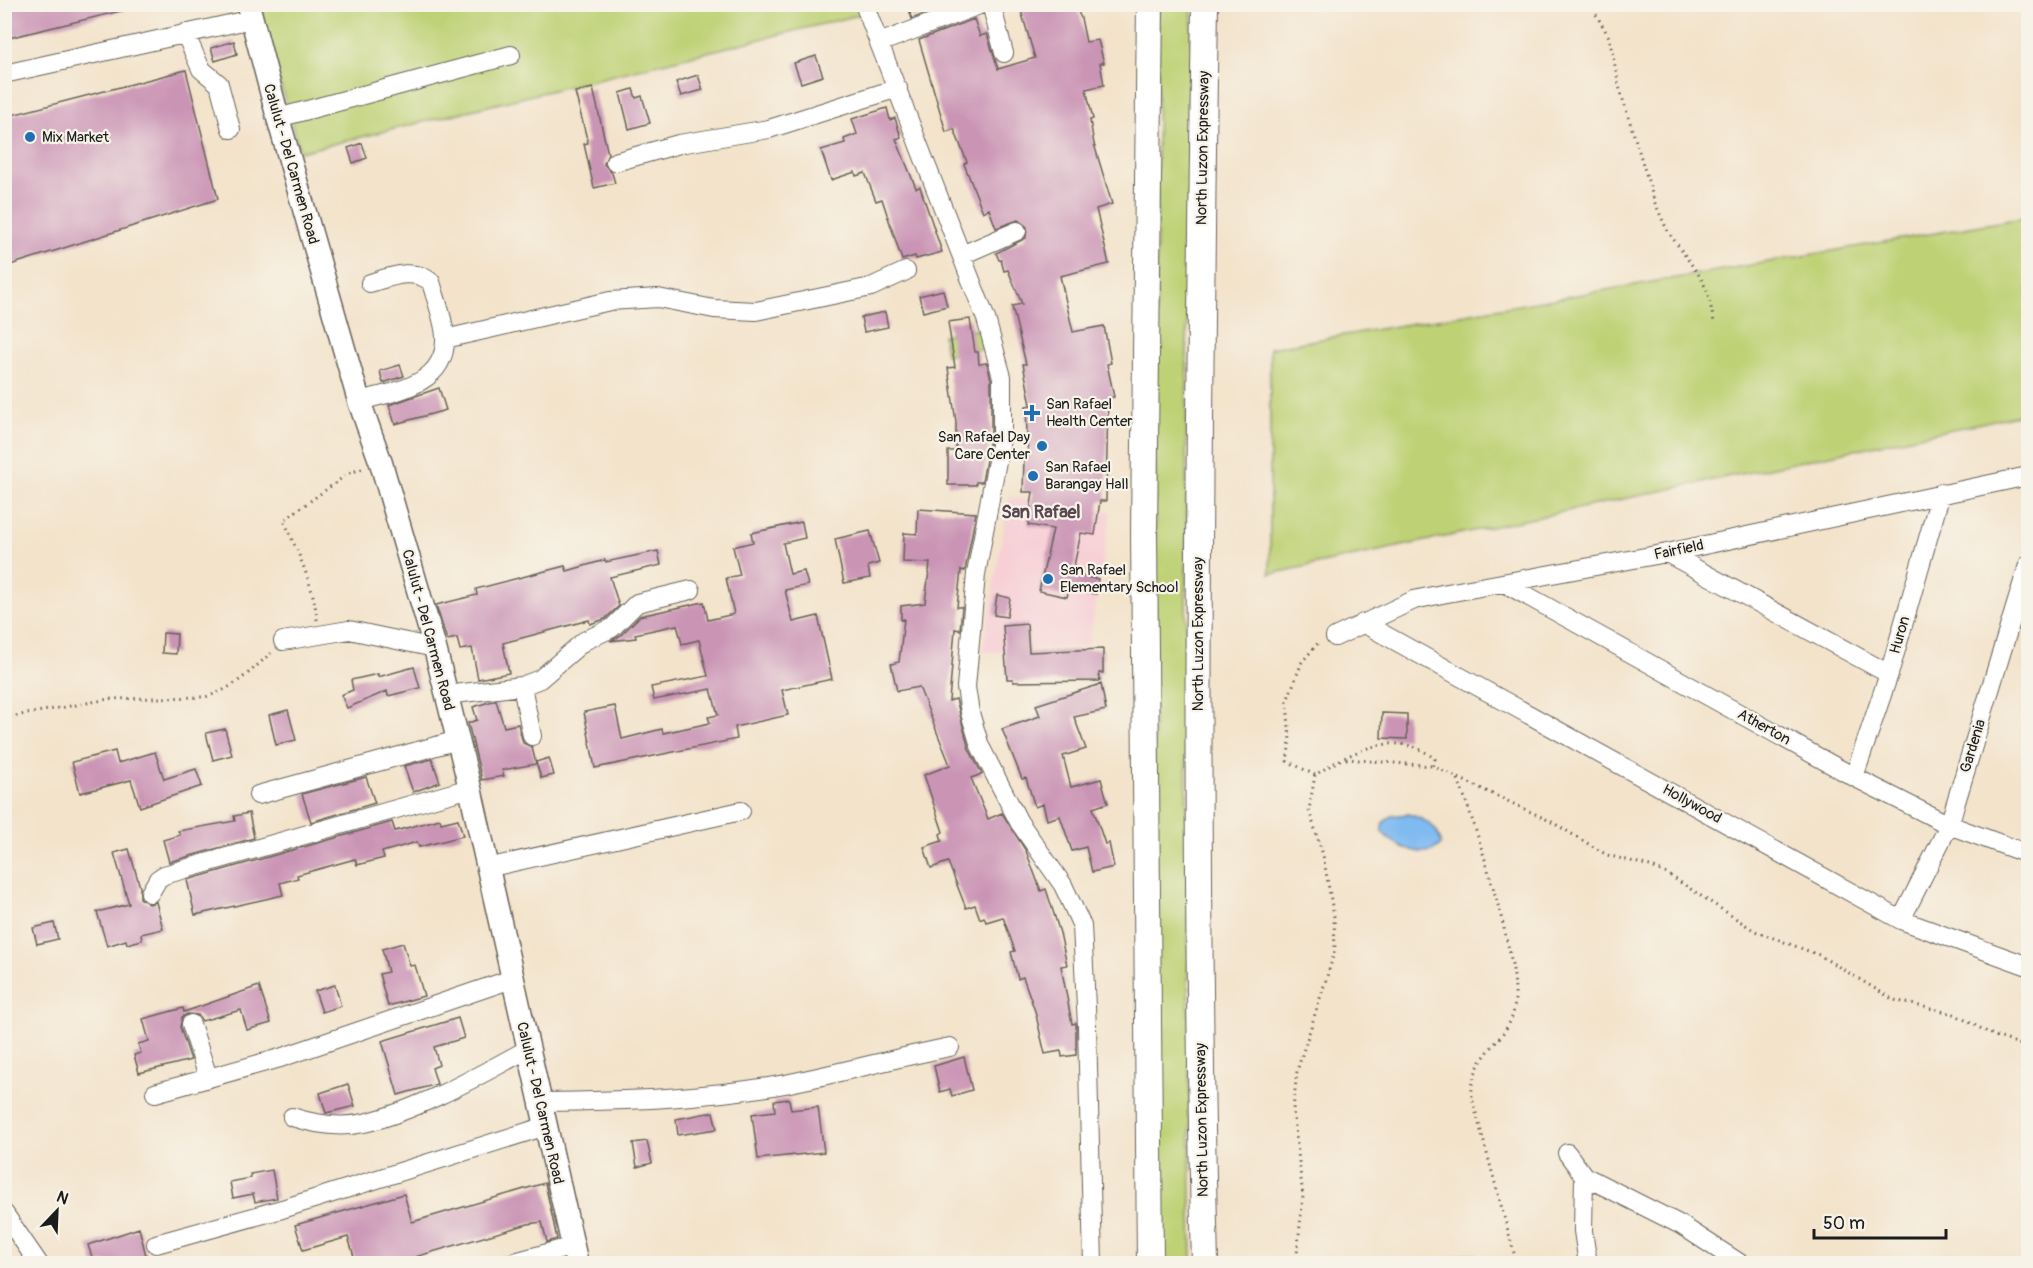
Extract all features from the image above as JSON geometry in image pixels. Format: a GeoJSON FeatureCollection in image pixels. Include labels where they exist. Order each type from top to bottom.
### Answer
{"type":"FeatureCollection","features":[{"type":"Feature","properties":{"kind":"highway"},"geometry":{"type":"LineString","coordinates":[[1150,4],[1144,531],[1150,1263]]}},
{"type":"Feature","properties":{"kind":"highway","name":"North Luzon Expressway"},"geometry":{"type":"LineString","coordinates":[[1205,4],[1197,560],[1201,1104],[1205,1263]]}},
{"type":"Feature","properties":{"kind":"main road","name":"Calulut - Del Carmen Road"},"geometry":{"type":"LineString","coordinates":[[250,12],[359,401],[381,463],[435,648],[470,788],[575,1255]]}},
{"type":"Feature","properties":{"kind":"street"},"geometry":{"type":"LineString","coordinates":[[864,4],[986,319],[1002,377],[1002,434],[976,574],[966,687],[970,713],[980,746],[1019,822],[1063,885],[1082,926],[1088,1027],[1093,1263]]}},
{"type":"Feature","properties":{"kind":"street"},"geometry":{"type":"LineString","coordinates":[[879,43],[982,4]]}},
{"type":"Feature","properties":{"kind":"street"},"geometry":{"type":"LineString","coordinates":[[991,4],[1004,53]]}},
{"type":"Feature","properties":{"kind":"street"},"geometry":{"type":"LineString","coordinates":[[4,74],[185,33],[250,12]]}},
{"type":"Feature","properties":{"kind":"street"},"geometry":{"type":"LineString","coordinates":[[185,33],[201,69],[219,84],[231,129]]}},
{"type":"Feature","properties":{"kind":"street"},"geometry":{"type":"LineString","coordinates":[[278,118],[511,55]]}},
{"type":"Feature","properties":{"kind":"street"},"geometry":{"type":"LineString","coordinates":[[615,162],[679,144],[769,129],[898,88]]}},
{"type":"Feature","properties":{"kind":"street"},"geometry":{"type":"LineString","coordinates":[[962,255],[1017,231]]}},
{"type":"Feature","properties":{"kind":"street"},"geometry":{"type":"LineString","coordinates":[[445,339],[610,301],[658,298],[714,309],[756,311],[871,287],[906,271]]}},
{"type":"Feature","properties":{"kind":"street"},"geometry":{"type":"LineString","coordinates":[[359,401],[421,382],[442,358],[445,339],[431,282],[426,277],[402,274],[370,283]]}},
{"type":"Feature","properties":{"kind":"street","name":"Fairfield"},"geometry":{"type":"LineString","coordinates":[[1335,637],[1414,600],[1667,553],[2028,476]]}},
{"type":"Feature","properties":{"kind":"street","name":"Huron"},"geometry":{"type":"LineString","coordinates":[[1854,777],[1889,674],[1941,493]]}},
{"type":"Feature","properties":{"kind":"street"},"geometry":{"type":"LineString","coordinates":[[1667,553],[1889,674]]}},
{"type":"Feature","properties":{"kind":"street","name":"Gardenia"},"geometry":{"type":"LineString","coordinates":[[1901,920],[1949,825],[2028,565]]}},
{"type":"Feature","properties":{"kind":"street","name":"Atherton"},"geometry":{"type":"LineString","coordinates":[[1506,584],[1854,777],[1949,825],[2028,854]]}},
{"type":"Feature","properties":{"kind":"street"},"geometry":{"type":"LineString","coordinates":[[446,695],[522,686],[540,679],[584,641],[612,628],[638,603],[691,590]]}},
{"type":"Feature","properties":{"kind":"street","name":"Hollywood"},"geometry":{"type":"LineString","coordinates":[[1363,623],[1901,920],[2028,966]]}},
{"type":"Feature","properties":{"kind":"street"},"geometry":{"type":"LineString","coordinates":[[283,641],[349,630],[435,648]]}},
{"type":"Feature","properties":{"kind":"street"},"geometry":{"type":"LineString","coordinates":[[522,686],[532,736]]}},
{"type":"Feature","properties":{"kind":"street"},"geometry":{"type":"LineString","coordinates":[[258,795],[458,740]]}},
{"type":"Feature","properties":{"kind":"street"},"geometry":{"type":"LineString","coordinates":[[150,893],[158,879],[164,875],[470,788]]}},
{"type":"Feature","properties":{"kind":"street"},"geometry":{"type":"LineString","coordinates":[[487,868],[741,812]]}},
{"type":"Feature","properties":{"kind":"street"},"geometry":{"type":"LineString","coordinates":[[154,1094],[280,1058],[512,979]]}},
{"type":"Feature","properties":{"kind":"street"},"geometry":{"type":"LineString","coordinates":[[191,1024],[208,1077]]}},
{"type":"Feature","properties":{"kind":"street"},"geometry":{"type":"LineString","coordinates":[[540,1102],[674,1098],[737,1091],[782,1084],[950,1047]]}},
{"type":"Feature","properties":{"kind":"street"},"geometry":{"type":"LineString","coordinates":[[292,1116],[324,1124],[364,1123],[400,1112],[528,1049]]}},
{"type":"Feature","properties":{"kind":"street"},"geometry":{"type":"LineString","coordinates":[[156,1244],[282,1209],[546,1126]]}},
{"type":"Feature","properties":{"kind":"street"},"geometry":{"type":"LineString","coordinates":[[1567,1153],[1584,1176],[1681,1225],[1741,1263]]}},
{"type":"Feature","properties":{"kind":"street"},"geometry":{"type":"LineString","coordinates":[[1584,1176],[1583,1232],[1588,1263]]}},
{"type":"Feature","properties":{"kind":"street"},"geometry":{"type":"LineString","coordinates":[[4,1213],[12,1237],[39,1263]]}},
{"type":"Feature","properties":{"kind":"street"},"geometry":{"type":"LineString","coordinates":[[1707,1263],[1708,1244]]}},
{"type":"Feature","properties":{"kind":"street"},"geometry":{"type":"LineString","coordinates":[[507,1263],[575,1255]]}},
{"type":"Feature","properties":{"kind":"path"},"geometry":{"type":"LineString","coordinates":[[1590,4],[1609,37],[1620,90],[1655,203],[1667,230],[1701,278],[1708,293],[1714,322]]}},
{"type":"Feature","properties":{"kind":"path"},"geometry":{"type":"LineString","coordinates":[[311,635],[317,620],[315,601],[284,520],[349,472]]}},
{"type":"Feature","properties":{"kind":"path"},"geometry":{"type":"LineString","coordinates":[[1316,776],[1287,761],[1290,741],[1287,701],[1309,651],[1321,639],[1335,637]]}},
{"type":"Feature","properties":{"kind":"path"},"geometry":{"type":"LineString","coordinates":[[4,718],[109,699],[146,697],[167,699],[213,695],[234,684],[283,641]]}},
{"type":"Feature","properties":{"kind":"path"},"geometry":{"type":"LineString","coordinates":[[1296,1263],[1303,1196],[1293,1110],[1297,1071],[1335,951],[1334,917],[1323,855],[1309,810],[1316,776],[1376,743],[1407,744],[1435,759],[1433,766]]}},
{"type":"Feature","properties":{"kind":"path"},"geometry":{"type":"LineString","coordinates":[[1344,759],[1433,766],[1550,821],[1607,855],[1650,866],[1668,875],[1755,931],[1819,955],[1894,1000],[1954,1014],[1995,1036],[2028,1047]]}},
{"type":"Feature","properties":{"kind":"path"},"geometry":{"type":"LineString","coordinates":[[1458,779],[1482,846],[1515,975],[1514,1011],[1498,1039],[1477,1066],[1471,1085],[1472,1098],[1517,1263]]}},
{"type":"Feature","properties":{"kind":"shaded area","name":"San Rafael Elementary School"},"geometry":{"type":"Polygon","coordinates":[[[1009,497],[1111,512],[1089,645],[982,653],[1009,497]]]}},
{"type":"Feature","properties":{"kind":"green space"},"geometry":{"type":"Polygon","coordinates":[[[858,4],[863,14],[300,152],[257,5],[858,4]]]}},
{"type":"Feature","properties":{"kind":"green space"},"geometry":{"type":"Polygon","coordinates":[[[1158,5],[1192,5],[1187,319],[1186,634],[1192,1264],[1158,1263],[1153,914],[1158,5]]]}},
{"type":"Feature","properties":{"kind":"green space"},"geometry":{"type":"Polygon","coordinates":[[[2028,217],[2028,413],[1270,574],[1270,348],[2028,217]]]}},
{"type":"Feature","properties":{"kind":"green space"},"geometry":{"type":"Polygon","coordinates":[[[981,329],[984,349],[946,355],[943,335],[981,329]]]}},
{"type":"Feature","properties":{"kind":"water"},"geometry":{"type":"Polygon","coordinates":[[[1408,814],[1430,824],[1437,832],[1441,844],[1427,852],[1419,852],[1402,847],[1382,832],[1384,822],[1391,816],[1408,814]]]}},
{"type":"Feature","properties":{"kind":"water"},"geometry":{"type":"Polygon","coordinates":[[[1466,1254],[1477,1256],[1482,1263],[1438,1263],[1466,1254]]]}},
{"type":"Feature","properties":{"kind":"building"},"geometry":{"type":"Polygon","coordinates":[[[4,4],[125,4],[125,10],[4,39],[4,4]]]}},
{"type":"Feature","properties":{"kind":"building"},"geometry":{"type":"Polygon","coordinates":[[[907,4],[949,4],[912,19],[907,4]]]}},
{"type":"Feature","properties":{"kind":"building"},"geometry":{"type":"Polygon","coordinates":[[[1019,4],[1074,4],[1081,18],[1086,42],[1098,40],[1104,63],[1100,63],[1104,85],[1086,89],[1093,119],[1090,120],[1094,144],[1112,204],[1096,209],[1109,264],[1060,276],[1073,332],[1104,326],[1111,363],[1107,364],[1114,397],[1108,398],[1106,501],[1100,501],[1095,535],[1081,533],[1072,575],[1098,579],[1096,594],[1069,589],[1067,597],[1039,591],[1053,529],[1028,525],[1033,492],[1023,492],[1024,459],[1028,459],[1026,406],[1031,405],[1023,364],[1026,364],[1012,306],[1022,304],[1008,270],[1004,271],[996,253],[1026,238],[1027,227],[1018,220],[996,228],[989,209],[983,212],[964,164],[967,162],[954,129],[946,132],[919,40],[974,19],[980,36],[987,34],[998,69],[1035,58],[1019,4]]]}},
{"type":"Feature","properties":{"kind":"building"},"geometry":{"type":"Polygon","coordinates":[[[234,41],[237,54],[215,61],[211,48],[234,41]]]}},
{"type":"Feature","properties":{"kind":"building"},"geometry":{"type":"Polygon","coordinates":[[[816,56],[823,76],[801,83],[794,63],[816,56]]]}},
{"type":"Feature","properties":{"kind":"building"},"geometry":{"type":"Polygon","coordinates":[[[186,70],[218,199],[4,267],[4,117],[186,70]]]}},
{"type":"Feature","properties":{"kind":"building"},"geometry":{"type":"Polygon","coordinates":[[[698,75],[703,90],[681,96],[676,82],[698,75]]]}},
{"type":"Feature","properties":{"kind":"building"},"geometry":{"type":"Polygon","coordinates":[[[593,88],[608,154],[604,164],[612,173],[615,183],[594,188],[584,144],[588,143],[575,92],[593,88]]]}},
{"type":"Feature","properties":{"kind":"building"},"geometry":{"type":"Polygon","coordinates":[[[633,89],[636,98],[642,96],[650,123],[629,129],[620,93],[633,89]]]}},
{"type":"Feature","properties":{"kind":"building"},"geometry":{"type":"Polygon","coordinates":[[[887,108],[890,120],[895,118],[901,137],[896,139],[916,188],[920,187],[942,252],[902,260],[882,199],[876,201],[865,173],[856,176],[855,172],[831,180],[821,150],[845,143],[844,139],[857,134],[852,119],[887,108]]]}},
{"type":"Feature","properties":{"kind":"building"},"geometry":{"type":"Polygon","coordinates":[[[362,143],[367,158],[353,163],[348,148],[362,143]]]}},
{"type":"Feature","properties":{"kind":"building"},"geometry":{"type":"Polygon","coordinates":[[[943,290],[947,306],[923,312],[919,296],[943,290]]]}},
{"type":"Feature","properties":{"kind":"building"},"geometry":{"type":"Polygon","coordinates":[[[885,312],[888,327],[864,332],[861,317],[885,312]]]}},
{"type":"Feature","properties":{"kind":"building"},"geometry":{"type":"Polygon","coordinates":[[[970,319],[979,364],[987,363],[991,379],[991,433],[982,482],[976,482],[976,485],[948,485],[948,451],[956,451],[956,422],[948,368],[955,367],[948,322],[970,319]]]}},
{"type":"Feature","properties":{"kind":"building"},"geometry":{"type":"Polygon","coordinates":[[[400,365],[404,376],[383,383],[380,371],[400,365]]]}},
{"type":"Feature","properties":{"kind":"building"},"geometry":{"type":"Polygon","coordinates":[[[439,388],[446,410],[395,424],[389,405],[439,388]]]}},
{"type":"Feature","properties":{"kind":"building"},"geometry":{"type":"Polygon","coordinates":[[[918,509],[976,513],[965,571],[961,570],[957,607],[962,607],[960,630],[955,629],[949,701],[956,699],[969,749],[982,774],[971,778],[988,819],[1002,813],[1026,851],[1041,891],[1046,889],[1067,965],[1061,966],[1072,1024],[1076,1023],[1076,1055],[1062,1057],[1061,1051],[1045,1054],[1035,1011],[1023,977],[1018,979],[1011,952],[1015,951],[1003,917],[986,922],[984,917],[980,919],[975,905],[966,908],[948,862],[931,868],[924,847],[942,841],[940,834],[943,832],[924,775],[950,765],[919,687],[897,691],[891,664],[899,662],[904,619],[901,620],[901,606],[925,603],[930,563],[903,562],[904,533],[917,534],[918,509]]]}},
{"type":"Feature","properties":{"kind":"building"},"geometry":{"type":"Polygon","coordinates":[[[802,522],[805,538],[783,543],[790,574],[804,571],[808,585],[785,590],[793,622],[818,616],[832,679],[782,690],[788,715],[735,727],[737,739],[595,768],[584,712],[615,706],[622,739],[662,729],[663,733],[710,723],[708,717],[718,715],[711,689],[654,700],[651,687],[708,676],[699,640],[682,644],[677,625],[635,634],[636,638],[610,641],[620,636],[640,616],[704,602],[708,620],[734,614],[726,578],[740,575],[733,547],[753,542],[751,533],[802,522]]]}},
{"type":"Feature","properties":{"kind":"building"},"geometry":{"type":"Polygon","coordinates":[[[870,531],[879,563],[868,566],[870,578],[844,583],[835,539],[870,531]]]}},
{"type":"Feature","properties":{"kind":"building"},"geometry":{"type":"Polygon","coordinates":[[[658,551],[661,565],[610,577],[619,606],[605,619],[590,624],[589,620],[503,643],[509,673],[478,679],[472,648],[460,650],[457,638],[447,640],[436,605],[477,595],[476,589],[565,566],[567,571],[605,560],[606,562],[658,551]]]}},
{"type":"Feature","properties":{"kind":"building"},"geometry":{"type":"Polygon","coordinates":[[[997,595],[1010,598],[1007,617],[994,615],[997,595]]]}},
{"type":"Feature","properties":{"kind":"building"},"geometry":{"type":"Polygon","coordinates":[[[1027,624],[1029,652],[1103,649],[1103,673],[1099,673],[1100,681],[1013,682],[1013,679],[1007,679],[1003,626],[1027,624]]]}},
{"type":"Feature","properties":{"kind":"building"},"geometry":{"type":"Polygon","coordinates":[[[163,633],[177,634],[176,654],[162,653],[163,633]]]}},
{"type":"Feature","properties":{"kind":"building"},"geometry":{"type":"Polygon","coordinates":[[[414,667],[420,688],[388,696],[387,691],[347,708],[341,695],[353,690],[351,680],[378,674],[378,677],[414,667]]]}},
{"type":"Feature","properties":{"kind":"building"},"geometry":{"type":"Polygon","coordinates":[[[1101,684],[1106,710],[1074,717],[1086,749],[1063,756],[1071,787],[1101,779],[1108,803],[1093,808],[1105,844],[1109,843],[1114,867],[1092,872],[1086,847],[1072,851],[1060,816],[1047,820],[1043,804],[1035,807],[1026,778],[1022,779],[1002,729],[1040,716],[1036,705],[1101,684]]]}},
{"type":"Feature","properties":{"kind":"building"},"geometry":{"type":"Polygon","coordinates":[[[496,700],[504,727],[518,724],[523,743],[532,747],[536,764],[502,770],[504,776],[482,780],[468,723],[477,720],[473,707],[496,700]]]}},
{"type":"Feature","properties":{"kind":"building"},"geometry":{"type":"Polygon","coordinates":[[[288,710],[296,740],[276,745],[269,715],[288,710]]]}},
{"type":"Feature","properties":{"kind":"building"},"geometry":{"type":"Polygon","coordinates":[[[1382,713],[1407,714],[1407,739],[1381,738],[1382,713]]]}},
{"type":"Feature","properties":{"kind":"building"},"geometry":{"type":"Polygon","coordinates":[[[225,729],[232,755],[213,760],[206,733],[225,729]]]}},
{"type":"Feature","properties":{"kind":"building"},"geometry":{"type":"Polygon","coordinates":[[[115,751],[118,763],[155,752],[164,779],[196,769],[202,786],[140,807],[131,780],[80,793],[72,762],[115,751]]]}},
{"type":"Feature","properties":{"kind":"building"},"geometry":{"type":"Polygon","coordinates":[[[549,758],[554,775],[541,778],[536,762],[549,758]]]}},
{"type":"Feature","properties":{"kind":"building"},"geometry":{"type":"Polygon","coordinates":[[[432,759],[440,782],[413,792],[404,766],[432,759]]]}},
{"type":"Feature","properties":{"kind":"building"},"geometry":{"type":"Polygon","coordinates":[[[366,777],[375,803],[311,822],[302,794],[366,777]]]}},
{"type":"Feature","properties":{"kind":"building"},"geometry":{"type":"Polygon","coordinates":[[[249,813],[254,838],[169,862],[163,840],[180,835],[178,831],[235,821],[234,816],[249,813]]]}},
{"type":"Feature","properties":{"kind":"building"},"geometry":{"type":"Polygon","coordinates":[[[440,819],[441,823],[458,819],[463,836],[419,847],[417,842],[382,852],[384,858],[357,865],[355,859],[297,875],[298,878],[280,883],[283,895],[195,915],[187,880],[392,822],[395,831],[440,819]]]}},
{"type":"Feature","properties":{"kind":"building"},"geometry":{"type":"Polygon","coordinates":[[[129,849],[140,887],[140,898],[149,904],[156,902],[163,929],[141,934],[142,940],[127,944],[126,940],[107,946],[97,912],[129,904],[114,853],[129,849]]]}},
{"type":"Feature","properties":{"kind":"building"},"geometry":{"type":"Polygon","coordinates":[[[54,923],[58,939],[37,944],[33,928],[54,923]]]}},
{"type":"Feature","properties":{"kind":"building"},"geometry":{"type":"Polygon","coordinates":[[[403,943],[410,966],[415,965],[424,996],[388,1006],[379,974],[388,972],[382,949],[403,943]]]}},
{"type":"Feature","properties":{"kind":"building"},"geometry":{"type":"Polygon","coordinates":[[[335,985],[341,1006],[322,1012],[315,991],[335,985]]]}},
{"type":"Feature","properties":{"kind":"building"},"geometry":{"type":"Polygon","coordinates":[[[259,986],[271,1023],[247,1030],[241,1010],[202,1021],[198,1015],[187,1014],[182,1017],[180,1027],[191,1060],[139,1073],[134,1055],[141,1053],[138,1044],[149,1041],[143,1019],[183,1008],[184,1012],[259,986]]]}},
{"type":"Feature","properties":{"kind":"building"},"geometry":{"type":"Polygon","coordinates":[[[458,1018],[464,1038],[434,1047],[439,1065],[432,1068],[437,1084],[398,1095],[382,1041],[458,1018]]]}},
{"type":"Feature","properties":{"kind":"building"},"geometry":{"type":"Polygon","coordinates":[[[964,1057],[972,1090],[952,1096],[950,1089],[940,1092],[934,1066],[964,1057]]]}},
{"type":"Feature","properties":{"kind":"building"},"geometry":{"type":"Polygon","coordinates":[[[348,1084],[355,1106],[326,1113],[320,1093],[348,1084]]]}},
{"type":"Feature","properties":{"kind":"building"},"geometry":{"type":"Polygon","coordinates":[[[789,1099],[791,1110],[818,1107],[824,1152],[758,1159],[752,1114],[775,1111],[774,1101],[789,1099]]]}},
{"type":"Feature","properties":{"kind":"building"},"geometry":{"type":"Polygon","coordinates":[[[713,1112],[717,1129],[678,1135],[676,1119],[713,1112]]]}},
{"type":"Feature","properties":{"kind":"building"},"geometry":{"type":"Polygon","coordinates":[[[647,1141],[652,1163],[637,1167],[633,1143],[647,1141]]]}},
{"type":"Feature","properties":{"kind":"building"},"geometry":{"type":"Polygon","coordinates":[[[272,1170],[277,1198],[255,1202],[253,1194],[233,1198],[230,1182],[251,1178],[250,1174],[272,1170]]]}},
{"type":"Feature","properties":{"kind":"building"},"geometry":{"type":"Polygon","coordinates":[[[545,1183],[557,1239],[547,1242],[542,1222],[415,1257],[417,1263],[356,1263],[348,1237],[303,1250],[295,1225],[404,1194],[412,1222],[545,1183]]]}},
{"type":"Feature","properties":{"kind":"building"},"geometry":{"type":"Polygon","coordinates":[[[139,1228],[148,1263],[94,1263],[88,1245],[139,1228]]]}},
{"type":"Feature","properties":{"kind":"place","name":"Mix Market"},"geometry":{"type":"Point","coordinates":[30,137]}},
{"type":"Feature","properties":{"kind":"place","name":"San Rafael Health Center"},"geometry":{"type":"Point","coordinates":[1032,413]}},
{"type":"Feature","properties":{"kind":"place","name":"San Rafael Day Care Center"},"geometry":{"type":"Point","coordinates":[1042,446]}},
{"type":"Feature","properties":{"kind":"place","name":"San Rafael Barangay Hall"},"geometry":{"type":"Point","coordinates":[1033,476]}},
{"type":"Feature","properties":{"kind":"place","name":"San Rafael Elementary School"},"geometry":{"type":"Point","coordinates":[1048,579]}},
{"type":"Feature","properties":{"kind":"district","name":"San Rafael"},"geometry":{"type":"Point","coordinates":[1041,512]}}]}
